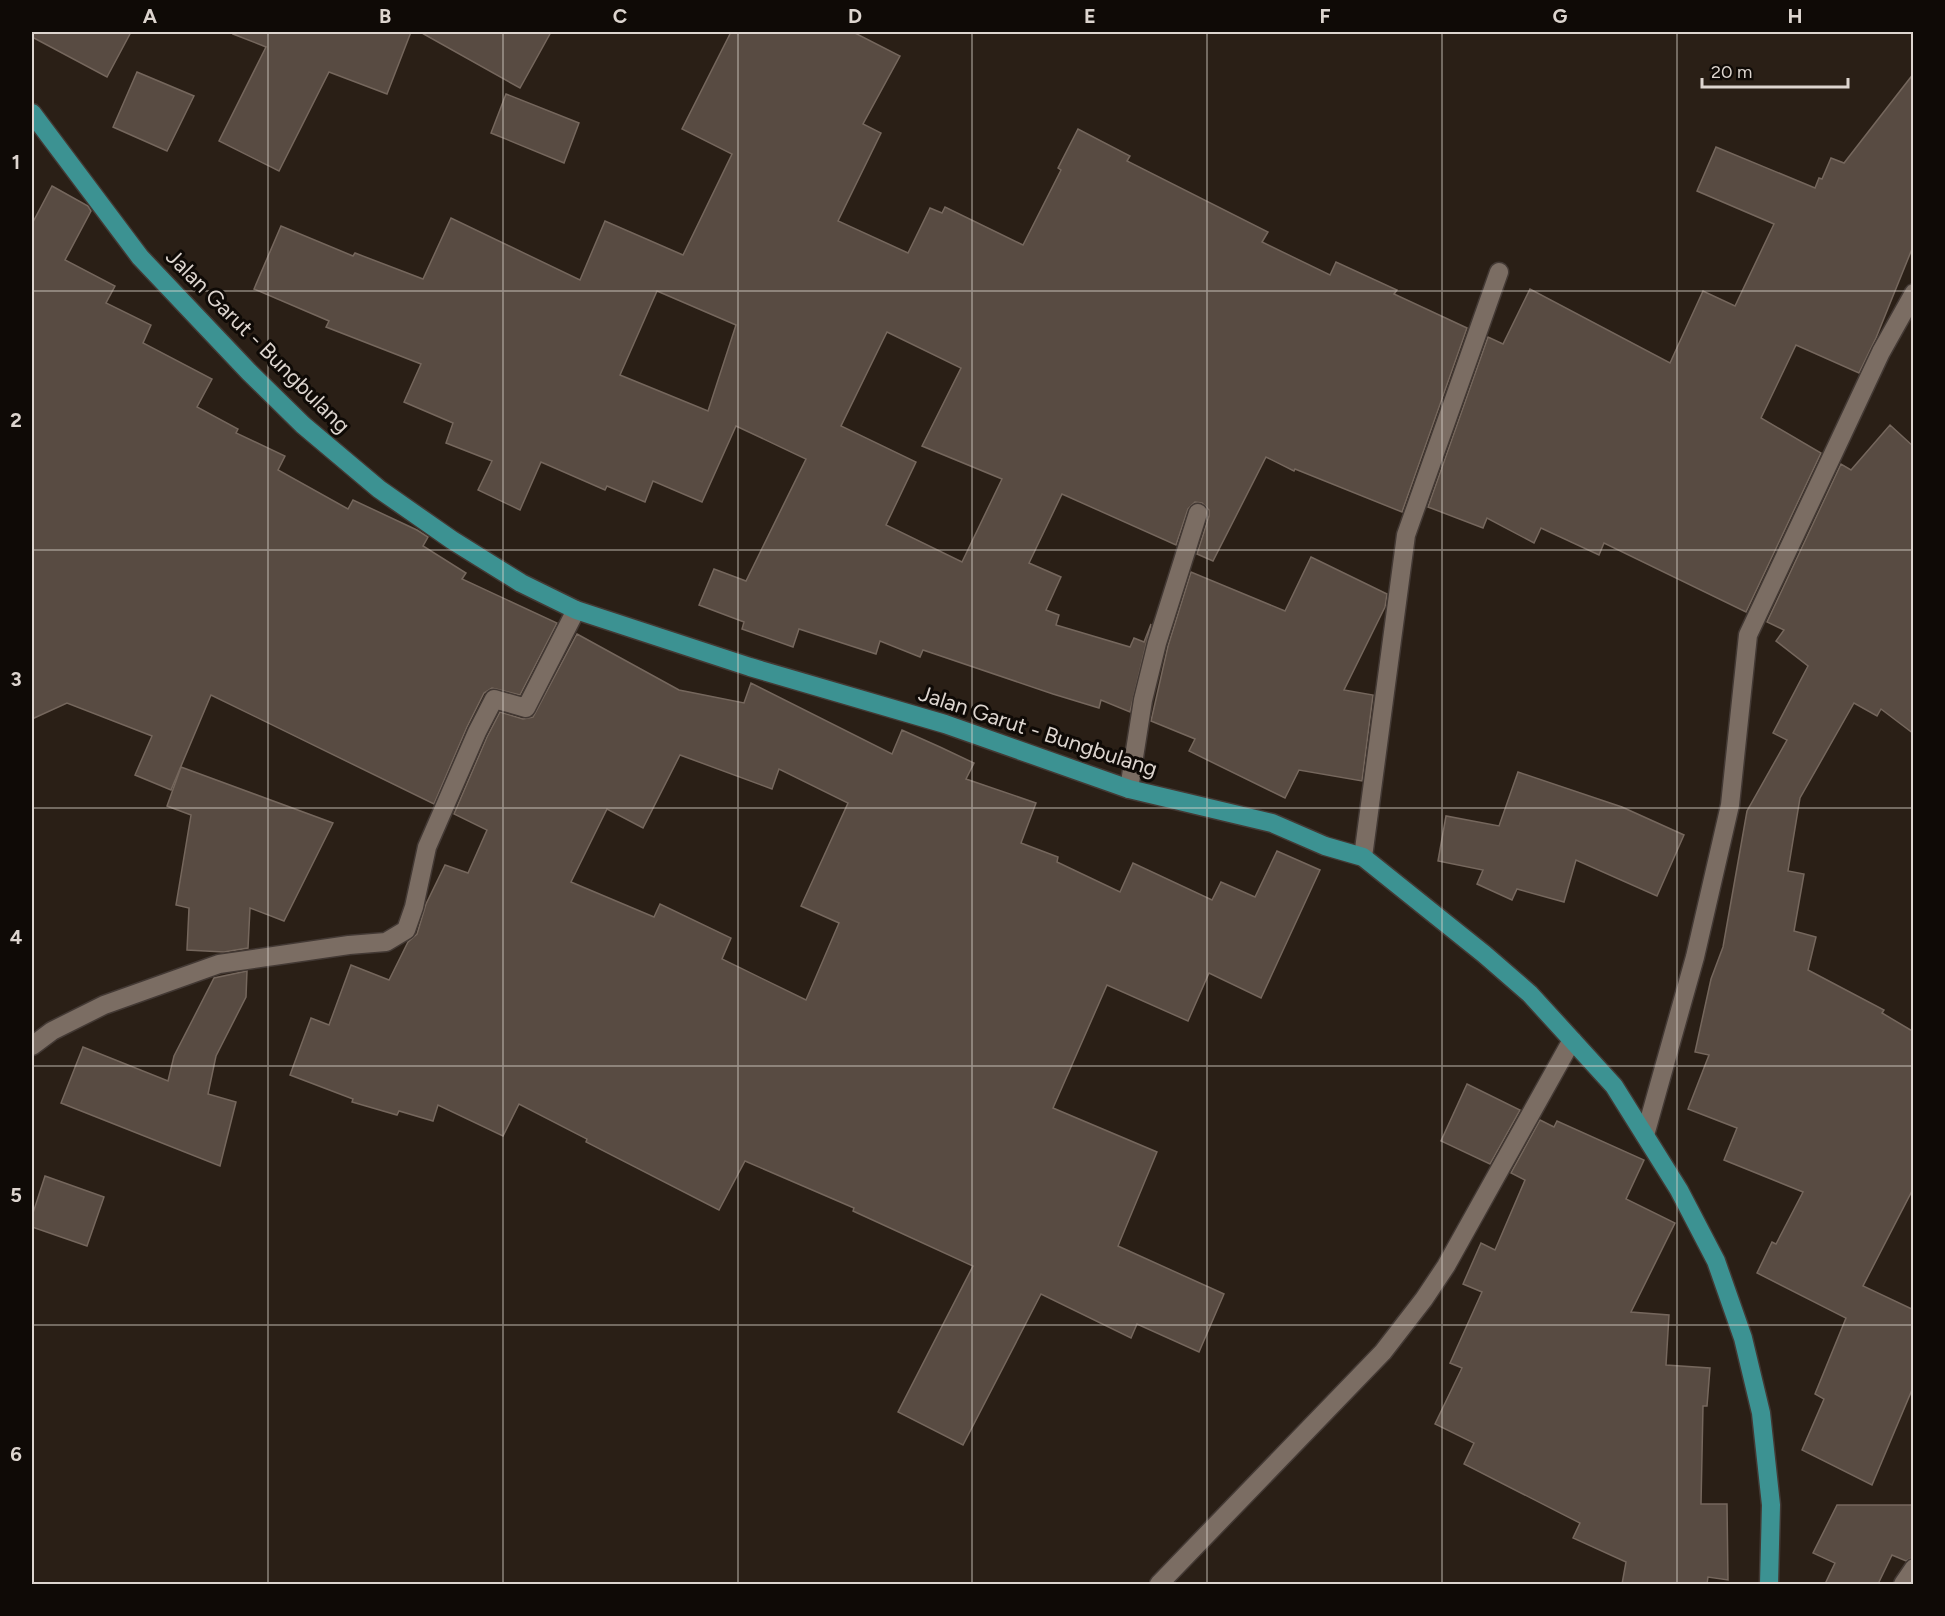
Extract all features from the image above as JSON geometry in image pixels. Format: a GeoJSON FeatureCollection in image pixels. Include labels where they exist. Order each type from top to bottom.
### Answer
{"type":"FeatureCollection","features":[{"type":"Feature","properties":{"kind":"main road","name":"Jalan Garut - Bungbulang"},"geometry":{"type":"LineString","coordinates":[[32,113],[140,257],[303,426],[379,489],[452,540],[521,583],[576,610],[750,667],[945,724],[1129,789],[1272,823],[1325,846],[1363,857],[1484,954],[1530,994],[1614,1086],[1679,1190],[1716,1261],[1743,1338],[1761,1413],[1770,1494],[1769,1584]]}},
{"type":"Feature","properties":{"kind":"street"},"geometry":{"type":"LineString","coordinates":[[1363,857],[1406,535],[1499,272]]}},
{"type":"Feature","properties":{"kind":"street"},"geometry":{"type":"LineString","coordinates":[[1645,1135],[1695,957],[1730,805],[1748,634],[1881,352],[1914,292]]}},
{"type":"Feature","properties":{"kind":"street"},"geometry":{"type":"LineString","coordinates":[[1129,789],[1143,700],[1157,643],[1198,513]]}},
{"type":"Feature","properties":{"kind":"street"},"geometry":{"type":"LineString","coordinates":[[32,1046],[52,1031],[104,1005],[219,964],[349,945],[386,942],[405,930],[414,907],[427,847],[477,732],[494,699],[526,708],[576,610]]}},
{"type":"Feature","properties":{"kind":"street"},"geometry":{"type":"LineString","coordinates":[[1159,1584],[1383,1353],[1424,1299],[1446,1266],[1572,1040]]}},
{"type":"Feature","properties":{"kind":"street"},"geometry":{"type":"LineString","coordinates":[[1903,1584],[1914,1568]]}},
{"type":"Feature","properties":{"kind":"building"},"geometry":{"type":"Polygon","coordinates":[[[32,32],[131,32],[107,77],[32,37],[32,32]]]}},
{"type":"Feature","properties":{"kind":"building"},"geometry":{"type":"Polygon","coordinates":[[[234,32],[411,32],[387,94],[329,72],[279,171],[219,141],[266,47],[233,34],[234,32]]]}},
{"type":"Feature","properties":{"kind":"building"},"geometry":{"type":"Polygon","coordinates":[[[420,32],[551,32],[520,88],[420,32]]]}},
{"type":"Feature","properties":{"kind":"building"},"geometry":{"type":"Polygon","coordinates":[[[731,32],[853,32],[900,56],[863,124],[881,133],[838,221],[908,253],[930,208],[942,213],[945,207],[1023,245],[1061,170],[1058,168],[1078,129],[1130,156],[1127,161],[1268,232],[1262,242],[1330,275],[1336,262],[1397,290],[1394,294],[1467,328],[1402,512],[1295,469],[1294,471],[1266,457],[1213,561],[1197,554],[1209,516],[1209,510],[1202,503],[1195,502],[1188,509],[1176,545],[1062,494],[1029,563],[1061,577],[1046,610],[1059,615],[1056,625],[1130,647],[1134,638],[1144,642],[1151,624],[1130,712],[1101,700],[1099,708],[923,650],[920,657],[880,641],[876,654],[799,629],[793,647],[742,629],[744,622],[699,605],[714,569],[746,581],[806,459],[736,426],[702,502],[653,481],[645,502],[607,486],[605,490],[541,462],[520,510],[478,490],[492,461],[446,443],[453,423],[404,402],[421,364],[326,327],[329,321],[254,289],[281,226],[353,256],[355,253],[423,279],[451,218],[580,280],[605,221],[683,255],[732,154],[682,129],[731,32]],[[657,291],[620,375],[708,411],[736,325],[657,291]],[[887,332],[841,426],[916,462],[886,525],[962,562],[1002,479],[922,446],[961,368],[887,332]]]}},
{"type":"Feature","properties":{"kind":"building"},"geometry":{"type":"Polygon","coordinates":[[[137,72],[194,96],[167,151],[113,127],[137,72]]]}},
{"type":"Feature","properties":{"kind":"building"},"geometry":{"type":"Polygon","coordinates":[[[1914,73],[1914,244],[1876,338],[1859,373],[1796,345],[1761,418],[1821,453],[1746,612],[1604,543],[1599,555],[1541,528],[1534,543],[1487,518],[1483,528],[1428,507],[1488,337],[1503,344],[1530,289],[1670,363],[1703,291],[1735,306],[1774,224],[1697,191],[1716,147],[1815,188],[1819,178],[1822,179],[1831,158],[1844,163],[1914,73]]]}},
{"type":"Feature","properties":{"kind":"building"},"geometry":{"type":"Polygon","coordinates":[[[506,94],[579,123],[564,163],[491,133],[506,94]]]}},
{"type":"Feature","properties":{"kind":"building"},"geometry":{"type":"Polygon","coordinates":[[[52,186],[88,206],[91,211],[65,260],[115,286],[106,303],[151,325],[143,343],[212,379],[197,407],[238,429],[236,433],[285,456],[278,470],[348,509],[353,500],[417,530],[428,537],[423,546],[466,573],[462,579],[557,623],[520,695],[492,688],[484,693],[434,804],[211,695],[171,790],[135,775],[152,736],[67,703],[32,719],[32,224],[52,186]]]}},
{"type":"Feature","properties":{"kind":"building"},"geometry":{"type":"Polygon","coordinates":[[[1890,425],[1914,447],[1914,734],[1881,709],[1877,716],[1854,703],[1800,798],[1788,871],[1804,874],[1794,931],[1816,937],[1808,970],[1884,1010],[1882,1013],[1914,1032],[1914,1187],[1863,1286],[1914,1310],[1914,1385],[1872,1485],[1802,1450],[1824,1399],[1815,1394],[1846,1318],[1757,1273],[1772,1242],[1776,1244],[1803,1192],[1724,1160],[1737,1128],[1688,1109],[1709,1055],[1695,1052],[1711,979],[1723,947],[1747,811],[1787,740],[1773,733],[1808,666],[1776,641],[1784,630],[1767,622],[1841,464],[1851,470],[1890,425]]]}},
{"type":"Feature","properties":{"kind":"building"},"geometry":{"type":"Polygon","coordinates":[[[1311,557],[1387,594],[1385,607],[1344,690],[1373,695],[1362,781],[1299,770],[1285,798],[1189,751],[1195,739],[1151,721],[1168,646],[1191,572],[1285,611],[1311,557]]]}},
{"type":"Feature","properties":{"kind":"building"},"geometry":{"type":"Polygon","coordinates":[[[577,634],[679,690],[744,703],[751,683],[892,754],[902,730],[974,763],[966,779],[1036,803],[1021,843],[1058,857],[1057,862],[1120,892],[1133,863],[1212,900],[1221,882],[1255,897],[1277,851],[1320,870],[1261,998],[1209,973],[1188,1021],[1107,985],[1053,1108],[1157,1152],[1118,1246],[1224,1294],[1199,1352],[1137,1324],[1131,1338],[1041,1294],[963,1445],[898,1412],[973,1266],[853,1211],[854,1208],[745,1161],[719,1210],[586,1142],[587,1139],[519,1104],[503,1136],[438,1105],[433,1121],[399,1111],[397,1115],[352,1102],[353,1099],[290,1075],[311,1018],[329,1025],[351,965],[389,980],[408,942],[417,934],[426,904],[445,865],[468,873],[487,830],[454,814],[500,712],[523,719],[533,717],[577,634]],[[680,755],[643,828],[607,809],[571,882],[654,917],[660,904],[731,938],[722,959],[806,1000],[839,923],[801,906],[848,803],[779,769],[772,789],[680,755]]]}},
{"type":"Feature","properties":{"kind":"building"},"geometry":{"type":"Polygon","coordinates":[[[181,767],[333,823],[284,921],[250,908],[248,948],[224,952],[187,950],[189,908],[176,905],[191,815],[167,806],[181,767]]]}},
{"type":"Feature","properties":{"kind":"building"},"geometry":{"type":"Polygon","coordinates":[[[1518,772],[1622,807],[1684,835],[1657,896],[1576,860],[1564,902],[1517,889],[1512,900],[1477,884],[1483,870],[1438,861],[1446,816],[1499,826],[1518,772]]]}},
{"type":"Feature","properties":{"kind":"building"},"geometry":{"type":"Polygon","coordinates":[[[247,971],[246,997],[216,1056],[208,1094],[236,1102],[220,1166],[61,1103],[83,1047],[168,1081],[174,1056],[214,978],[247,971]]]}},
{"type":"Feature","properties":{"kind":"building"},"geometry":{"type":"Polygon","coordinates":[[[1467,1084],[1520,1110],[1490,1164],[1441,1141],[1467,1084]]]}},
{"type":"Feature","properties":{"kind":"building"},"geometry":{"type":"Polygon","coordinates":[[[1540,1120],[1554,1127],[1557,1121],[1644,1160],[1626,1199],[1675,1223],[1631,1312],[1669,1315],[1666,1365],[1710,1368],[1707,1406],[1703,1406],[1701,1504],[1727,1504],[1728,1580],[1708,1577],[1707,1584],[1622,1584],[1626,1562],[1573,1538],[1580,1523],[1464,1464],[1474,1443],[1435,1424],[1462,1368],[1450,1363],[1482,1292],[1463,1284],[1481,1243],[1495,1250],[1525,1180],[1511,1173],[1540,1120]]]}},
{"type":"Feature","properties":{"kind":"building"},"geometry":{"type":"Polygon","coordinates":[[[45,1176],[104,1197],[87,1246],[32,1227],[32,1216],[45,1176]]]}},
{"type":"Feature","properties":{"kind":"building"},"geometry":{"type":"Polygon","coordinates":[[[1837,1505],[1914,1505],[1914,1557],[1906,1561],[1892,1555],[1878,1584],[1825,1584],[1835,1563],[1813,1553],[1837,1505]]]}}]}
